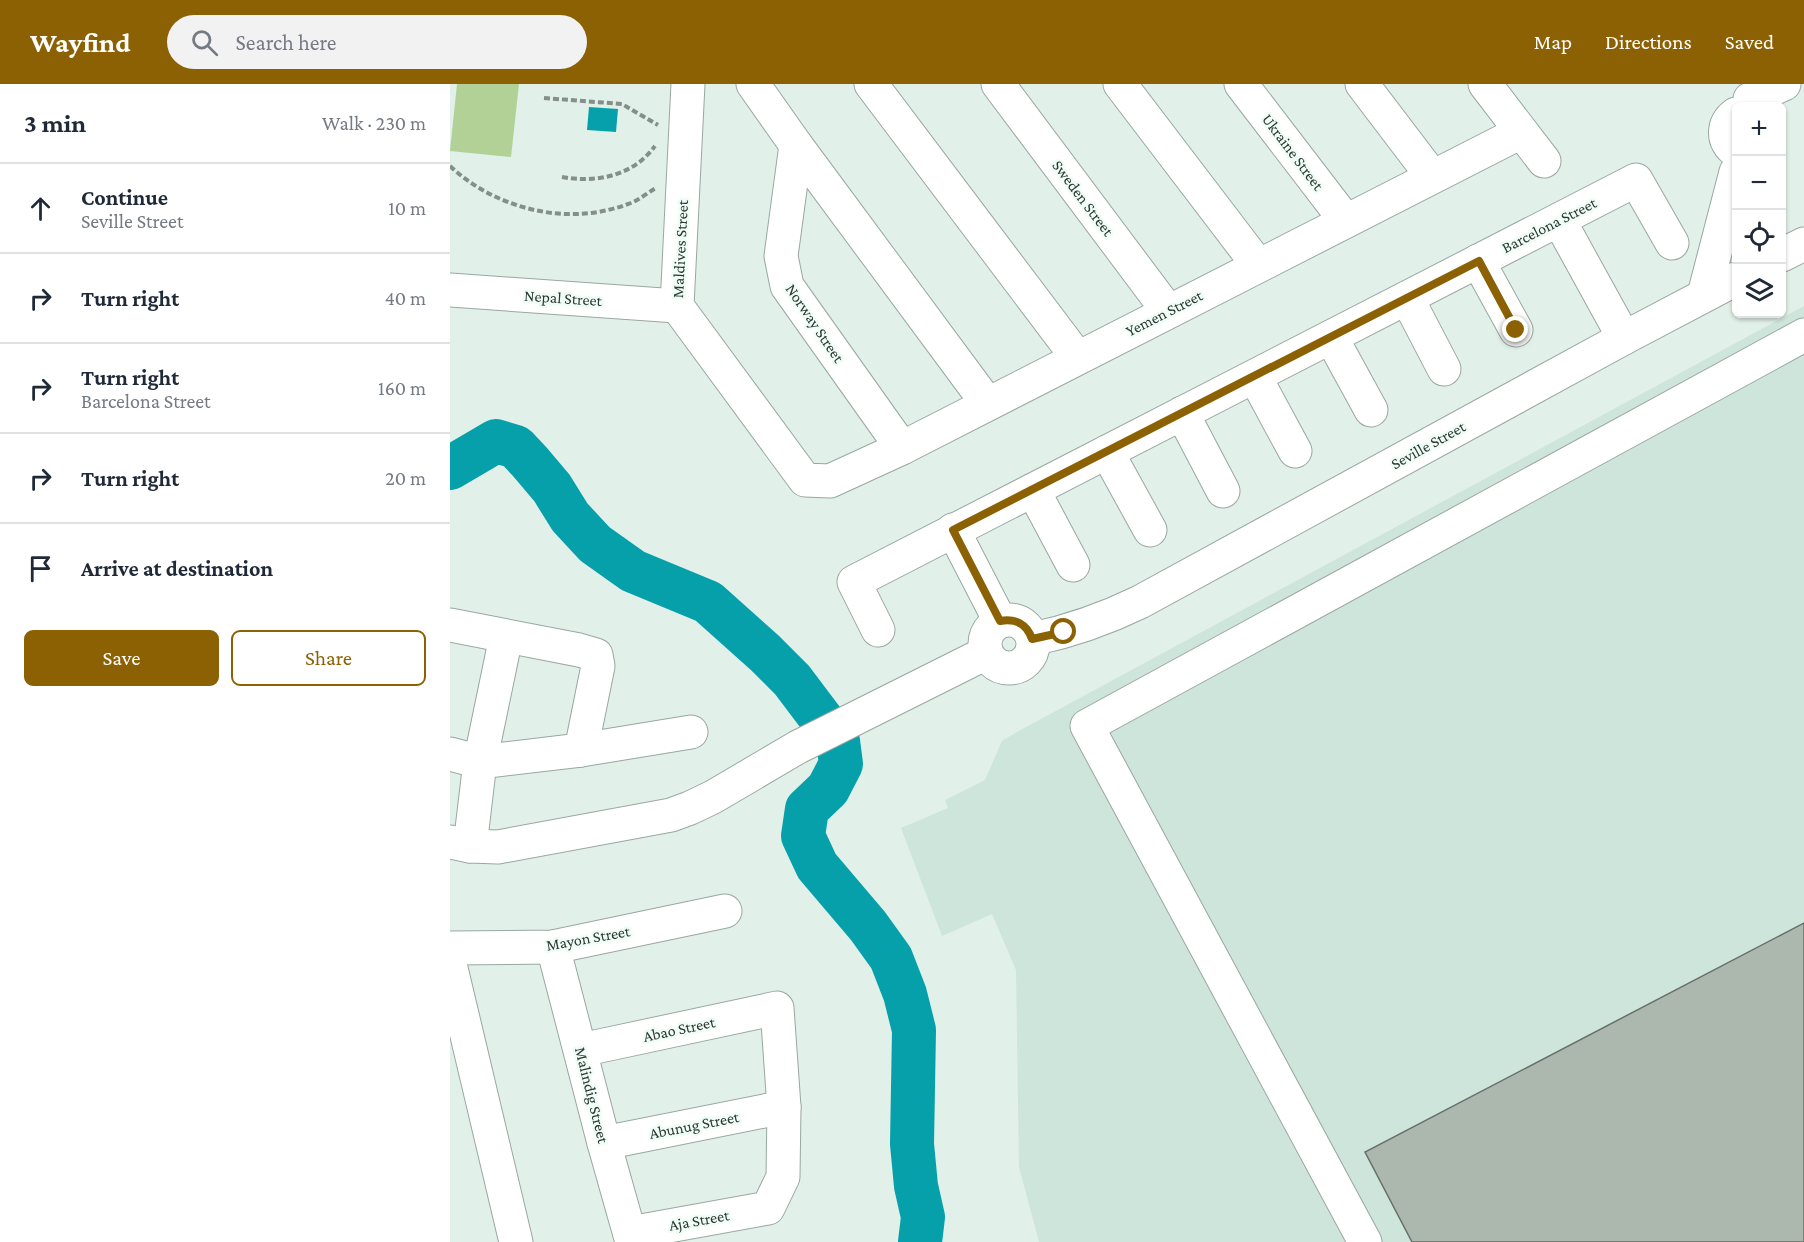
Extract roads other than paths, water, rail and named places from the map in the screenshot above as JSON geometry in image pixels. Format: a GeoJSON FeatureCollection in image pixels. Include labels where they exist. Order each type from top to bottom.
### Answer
{"type":"FeatureCollection","features":[{"type":"Feature","properties":{"kind":"street","name":"Maldives Street"},"geometry":{"type":"LineString","coordinates":[[688,84],[674,124],[684,171],[677,306],[805,480]]}},
{"type":"Feature","properties":{"kind":"street"},"geometry":{"type":"LineString","coordinates":[[753,84],[987,403]]}},
{"type":"Feature","properties":{"kind":"street"},"geometry":{"type":"LineString","coordinates":[[871,84],[1077,357]]}},
{"type":"Feature","properties":{"kind":"street","name":"Sweden Street"},"geometry":{"type":"LineString","coordinates":[[998,84],[1168,311]]}},
{"type":"Feature","properties":{"kind":"street"},"geometry":{"type":"LineString","coordinates":[[1120,84],[1258,265]]}},
{"type":"Feature","properties":{"kind":"street","name":"Ukraine Street"},"geometry":{"type":"LineString","coordinates":[[1241,84],[1346,221]]}},
{"type":"Feature","properties":{"kind":"street"},"geometry":{"type":"LineString","coordinates":[[1362,84],[1432,176]]}},
{"type":"Feature","properties":{"kind":"street"},"geometry":{"type":"LineString","coordinates":[[1485,84],[1544,161]]}},
{"type":"Feature","properties":{"kind":"street"},"geometry":{"type":"LineString","coordinates":[[1747,101],[1784,84]]}},
{"type":"Feature","properties":{"kind":"street"},"geometry":{"type":"LineString","coordinates":[[1732,118],[1725,129],[1728,144],[1732,147]]}},
{"type":"Feature","properties":{"kind":"street","name":"Yemen Street"},"geometry":{"type":"LineString","coordinates":[[805,480],[830,482],[902,448],[1521,132]]}},
{"type":"Feature","properties":{"kind":"street","name":"Norway Street"},"geometry":{"type":"LineString","coordinates":[[796,145],[781,256],[787,286],[902,448]]}},
{"type":"Feature","properties":{"kind":"street","name":"Barcelona Street"},"geometry":{"type":"LineString","coordinates":[[878,630],[854,582],[1636,180],[1672,243]]}},
{"type":"Feature","properties":{"kind":"street"},"geometry":{"type":"LineString","coordinates":[[1704,295],[1732,191]]}},
{"type":"Feature","properties":{"kind":"street"},"geometry":{"type":"LineString","coordinates":[[1559,220],[1623,338]]}},
{"type":"Feature","properties":{"kind":"street"},"geometry":{"type":"LineString","coordinates":[[1786,253],[1804,244]]}},
{"type":"Feature","properties":{"kind":"street"},"geometry":{"type":"LineString","coordinates":[[1479,261],[1516,330]]}},
{"type":"Feature","properties":{"kind":"street","name":"Seville Street"},"geometry":{"type":"LineString","coordinates":[[1032,639],[1093,623],[1140,602],[1623,338],[1732,281]]}},
{"type":"Feature","properties":{"kind":"street","name":"Nepal Street"},"geometry":{"type":"LineString","coordinates":[[450,290],[677,306]]}},
{"type":"Feature","properties":{"kind":"street"},"geometry":{"type":"LineString","coordinates":[[1407,298],[1444,369]]}},
{"type":"Feature","properties":{"kind":"street"},"geometry":{"type":"LineString","coordinates":[[1365,1242],[1087,726],[1804,335]]}},
{"type":"Feature","properties":{"kind":"street"},"geometry":{"type":"LineString","coordinates":[[1330,337],[1371,410]]}},
{"type":"Feature","properties":{"kind":"street"},"geometry":{"type":"LineString","coordinates":[[1255,377],[1295,451]]}},
{"type":"Feature","properties":{"kind":"street"},"geometry":{"type":"LineString","coordinates":[[1182,413],[1223,491]]}},
{"type":"Feature","properties":{"kind":"street"},"geometry":{"type":"LineString","coordinates":[[1107,452],[1150,530]]}},
{"type":"Feature","properties":{"kind":"street"},"geometry":{"type":"LineString","coordinates":[[1033,490],[1073,565]]}},
{"type":"Feature","properties":{"kind":"street"},"geometry":{"type":"LineString","coordinates":[[953,530],[1000,621]]}},
{"type":"Feature","properties":{"kind":"street"},"geometry":{"type":"LineString","coordinates":[[1007,620],[1020,623],[1030,632],[1032,639],[1030,655],[1019,666],[1011,668],[996,665],[986,652],[984,644],[986,634],[992,627],[1000,621],[1007,620]]}},
{"type":"Feature","properties":{"kind":"street"},"geometry":{"type":"LineString","coordinates":[[450,625],[596,655],[598,666],[581,750]]}},
{"type":"Feature","properties":{"kind":"street"},"geometry":{"type":"LineString","coordinates":[[506,637],[465,758],[460,844],[498,847],[671,815],[713,797],[798,747],[986,652]]}},
{"type":"Feature","properties":{"kind":"street"},"geometry":{"type":"LineString","coordinates":[[465,758],[581,750],[691,732]]}},
{"type":"Feature","properties":{"kind":"street","name":"Mayon Street"},"geometry":{"type":"LineString","coordinates":[[450,948],[553,947],[725,911]]}},
{"type":"Feature","properties":{"kind":"street","name":"Malindig Street"},"geometry":{"type":"LineString","coordinates":[[553,947],[631,1238]]}},
{"type":"Feature","properties":{"kind":"street"},"geometry":{"type":"LineString","coordinates":[[450,964],[516,1242]]}},
{"type":"Feature","properties":{"kind":"street","name":"Abao Street"},"geometry":{"type":"LineString","coordinates":[[581,1050],[777,1008],[784,1107]]}},
{"type":"Feature","properties":{"kind":"street","name":"Abunug Street"},"geometry":{"type":"LineString","coordinates":[[604,1143],[784,1107]]}},
{"type":"Feature","properties":{"kind":"street","name":"Aja Street"},"geometry":{"type":"LineString","coordinates":[[631,1238],[768,1208],[783,1177],[784,1107]]}},
{"type":"Feature","properties":{"kind":"water"},"geometry":{"type":"Polygon","coordinates":[[[589,107],[618,109],[616,132],[587,130],[589,107]]]}},
{"type":"Feature","properties":{"kind":"waterway"},"geometry":{"type":"LineString","coordinates":[[450,468],[496,441],[516,447],[552,488],[570,517],[595,544],[633,571],[708,602],[792,680],[838,741],[841,764],[828,789],[807,809],[803,836],[817,866],[868,926],[891,958],[905,994],[914,1030],[912,1144],[916,1186],[923,1217],[920,1242]]}}]}
